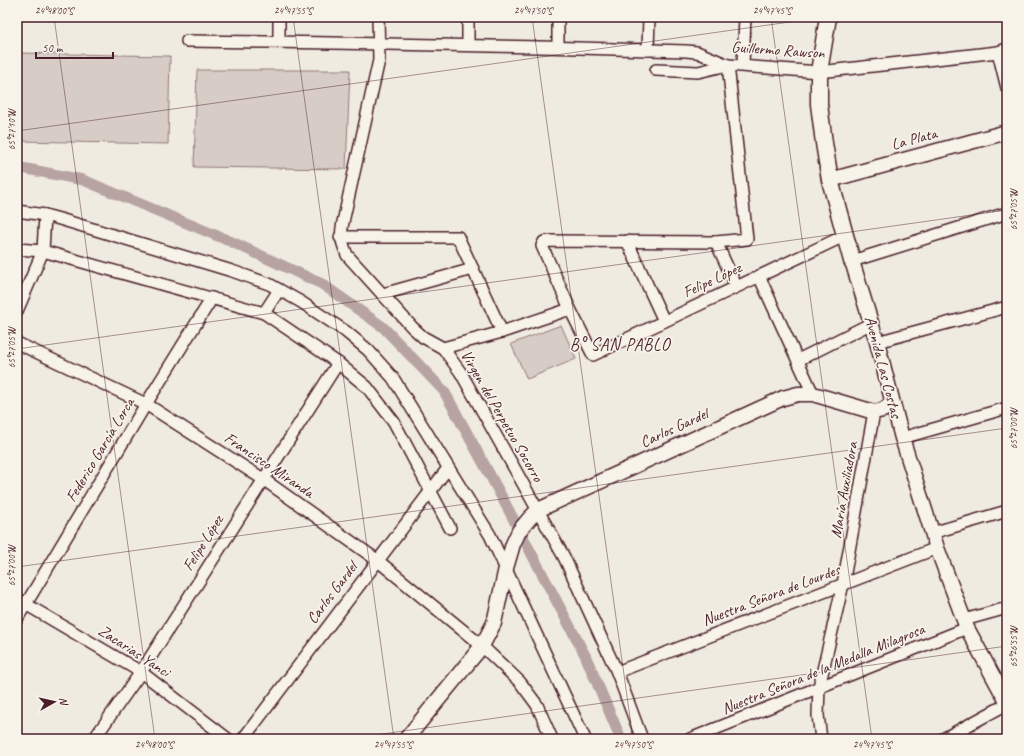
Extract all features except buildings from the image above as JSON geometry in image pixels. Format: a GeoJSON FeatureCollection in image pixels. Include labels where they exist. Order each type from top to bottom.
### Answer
{"type":"FeatureCollection","features":[{"type":"Feature","properties":{"kind":"main road","name":"Avenida Las Costas"},"geometry":{"type":"LineString","coordinates":[[828,17],[819,72],[819,104],[830,180],[852,261]]}},
{"type":"Feature","properties":{"kind":"street"},"geometry":{"type":"LineString","coordinates":[[279,17],[279,42]]}},
{"type":"Feature","properties":{"kind":"street"},"geometry":{"type":"LineString","coordinates":[[378,17],[380,43],[379,60],[340,237],[458,237],[502,332]]}},
{"type":"Feature","properties":{"kind":"street"},"geometry":{"type":"LineString","coordinates":[[468,17],[468,46]]}},
{"type":"Feature","properties":{"kind":"street"},"geometry":{"type":"LineString","coordinates":[[558,17],[558,46]]}},
{"type":"Feature","properties":{"kind":"street"},"geometry":{"type":"LineString","coordinates":[[648,50],[649,17]]}},
{"type":"Feature","properties":{"kind":"street"},"geometry":{"type":"LineString","coordinates":[[743,65],[745,17]]}},
{"type":"Feature","properties":{"kind":"street","name":"Guillermo Rawson"},"geometry":{"type":"LineString","coordinates":[[187,42],[558,46],[697,52],[728,65],[819,72],[1003,50]]}},
{"type":"Feature","properties":{"kind":"street"},"geometry":{"type":"LineString","coordinates":[[1003,50],[1007,88]]}},
{"type":"Feature","properties":{"kind":"street"},"geometry":{"type":"LineString","coordinates":[[444,348],[502,332],[570,309],[542,246],[544,242],[716,242],[747,239],[728,65],[698,72],[656,70]]}},
{"type":"Feature","properties":{"kind":"street","name":"La Plata"},"geometry":{"type":"LineString","coordinates":[[830,180],[1007,132]]}},
{"type":"Feature","properties":{"kind":"street"},"geometry":{"type":"LineString","coordinates":[[17,211],[45,215],[232,271],[269,284],[301,302],[344,331],[368,350],[393,378],[490,535],[585,739]]}},
{"type":"Feature","properties":{"kind":"street"},"geometry":{"type":"LineString","coordinates":[[852,261],[1007,213]]}},
{"type":"Feature","properties":{"kind":"street"},"geometry":{"type":"LineString","coordinates":[[17,311],[43,251],[45,215]]}},
{"type":"Feature","properties":{"kind":"street","name":"Felipe López"},"geometry":{"type":"LineString","coordinates":[[570,309],[594,355],[736,286],[844,236]]}},
{"type":"Feature","properties":{"kind":"street","name":"Virgen del Perpetuo Socorro"},"geometry":{"type":"LineString","coordinates":[[340,237],[347,255],[412,328],[423,337],[444,348],[461,373],[564,557],[617,672],[642,739]]}},
{"type":"Feature","properties":{"kind":"street"},"geometry":{"type":"LineString","coordinates":[[627,241],[664,321]]}},
{"type":"Feature","properties":{"kind":"street"},"geometry":{"type":"LineString","coordinates":[[716,242],[736,286]]}},
{"type":"Feature","properties":{"kind":"street"},"geometry":{"type":"LineString","coordinates":[[17,249],[43,251],[264,313],[338,363],[367,387],[394,422],[450,528]]}},
{"type":"Feature","properties":{"kind":"street","name":"Avenida Las Costas"},"geometry":{"type":"LineString","coordinates":[[852,261],[872,323],[902,438],[937,548],[965,624],[1007,703]]}},
{"type":"Feature","properties":{"kind":"street"},"geometry":{"type":"LineString","coordinates":[[383,294],[473,269]]}},
{"type":"Feature","properties":{"kind":"street"},"geometry":{"type":"LineString","coordinates":[[759,276],[813,394]]}},
{"type":"Feature","properties":{"kind":"street"},"geometry":{"type":"LineString","coordinates":[[264,313],[279,290]]}},
{"type":"Feature","properties":{"kind":"street","name":"Federico García Lorca"},"geometry":{"type":"LineString","coordinates":[[17,620],[22,601],[212,298]]}},
{"type":"Feature","properties":{"kind":"street"},"geometry":{"type":"LineString","coordinates":[[877,342],[1007,307]]}},
{"type":"Feature","properties":{"kind":"street"},"geometry":{"type":"LineString","coordinates":[[798,360],[872,323]]}},
{"type":"Feature","properties":{"kind":"street","name":"Francisco Miranda"},"geometry":{"type":"LineString","coordinates":[[17,343],[146,404],[263,479],[377,560],[482,646],[520,682],[537,706],[552,739]]}},
{"type":"Feature","properties":{"kind":"street","name":"Felipe López"},"geometry":{"type":"LineString","coordinates":[[94,739],[141,672],[338,363]]}},
{"type":"Feature","properties":{"kind":"street","name":"Carlos Gardel"},"geometry":{"type":"LineString","coordinates":[[406,739],[482,646],[494,623],[513,544],[519,532],[538,510],[783,398],[798,394],[813,394],[874,412]]}},
{"type":"Feature","properties":{"kind":"street"},"geometry":{"type":"LineString","coordinates":[[874,412],[883,410],[892,403]]}},
{"type":"Feature","properties":{"kind":"street"},"geometry":{"type":"LineString","coordinates":[[902,438],[1007,408]]}},
{"type":"Feature","properties":{"kind":"street","name":"María Auxiliadora"},"geometry":{"type":"LineString","coordinates":[[821,739],[818,715],[820,687],[843,584],[874,412]]}},
{"type":"Feature","properties":{"kind":"street","name":"Carlos Gardel"},"geometry":{"type":"LineString","coordinates":[[243,739],[448,468]]}},
{"type":"Feature","properties":{"kind":"street"},"geometry":{"type":"LineString","coordinates":[[932,533],[1007,511]]}},
{"type":"Feature","properties":{"kind":"street","name":"Nuestra Señora de Lourdes"},"geometry":{"type":"LineString","coordinates":[[617,672],[937,548]]}},
{"type":"Feature","properties":{"kind":"street","name":"Zacarias Yanci"},"geometry":{"type":"LineString","coordinates":[[22,601],[141,672],[228,739]]}},
{"type":"Feature","properties":{"kind":"street","name":"Nuestra Señora de la Medalla Milagrosa"},"geometry":{"type":"LineString","coordinates":[[690,739],[820,687],[965,624],[1007,608]]}},
{"type":"Feature","properties":{"kind":"street"},"geometry":{"type":"LineString","coordinates":[[943,739],[1007,703]]}},
{"type":"Feature","properties":{"kind":"shaded area"},"geometry":{"type":"Polygon","coordinates":[[[17,53],[170,56],[168,144],[17,141],[17,53]]]}},
{"type":"Feature","properties":{"kind":"shaded area"},"geometry":{"type":"Polygon","coordinates":[[[197,70],[350,70],[346,169],[194,167],[197,70]]]}},
{"type":"Feature","properties":{"kind":"shaded area"},"geometry":{"type":"Polygon","coordinates":[[[561,325],[576,359],[527,379],[511,344],[561,325]]]}},
{"type":"Feature","properties":{"kind":"waterway"},"geometry":{"type":"LineString","coordinates":[[17,167],[83,180],[232,242],[322,284],[383,327],[444,391],[585,655],[621,739]]}},
{"type":"Feature","properties":{"kind":"district","name":"B° SAN PABLO"},"geometry":{"type":"Point","coordinates":[620,344]}}]}
